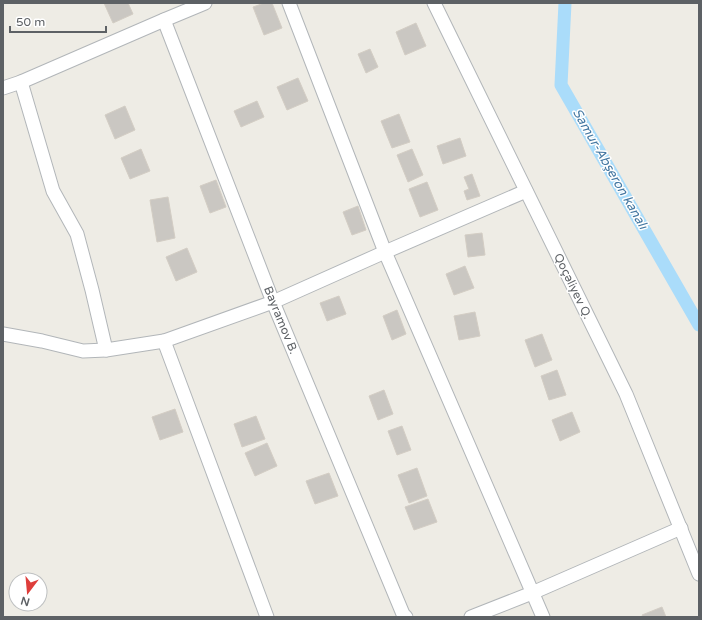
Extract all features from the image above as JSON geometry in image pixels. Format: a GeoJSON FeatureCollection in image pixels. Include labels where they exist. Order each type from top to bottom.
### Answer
{"type":"FeatureCollection","features":[{"type":"Feature","properties":{"kind":"street"},"geometry":{"type":"LineString","coordinates":[[3,88],[21,82],[205,3]]}},
{"type":"Feature","properties":{"kind":"street"},"geometry":{"type":"LineString","coordinates":[[289,3],[385,252],[543,617]]}},
{"type":"Feature","properties":{"kind":"street","name":"Qoçəliyev Q."},"geometry":{"type":"LineString","coordinates":[[434,3],[626,394],[699,574]]}},
{"type":"Feature","properties":{"kind":"street","name":"Bayramov B."},"geometry":{"type":"LineString","coordinates":[[164,20],[273,302],[400,607],[406,617]]}},
{"type":"Feature","properties":{"kind":"street"},"geometry":{"type":"LineString","coordinates":[[21,82],[53,192],[77,234],[106,350]]}},
{"type":"Feature","properties":{"kind":"street"},"geometry":{"type":"LineString","coordinates":[[3,334],[42,341],[83,351],[106,350],[164,341],[273,302],[526,191]]}},
{"type":"Feature","properties":{"kind":"street"},"geometry":{"type":"LineString","coordinates":[[164,341],[267,617]]}},
{"type":"Feature","properties":{"kind":"street"},"geometry":{"type":"LineString","coordinates":[[471,617],[532,593],[681,528]]}},
{"type":"Feature","properties":{"kind":"building"},"geometry":{"type":"Polygon","coordinates":[[[104,3],[128,3],[133,14],[113,23],[104,3]]]}},
{"type":"Feature","properties":{"kind":"building"},"geometry":{"type":"Polygon","coordinates":[[[264,3],[272,3],[282,28],[264,35],[253,7],[264,3]]]}},
{"type":"Feature","properties":{"kind":"building"},"geometry":{"type":"Polygon","coordinates":[[[416,23],[426,46],[405,55],[396,32],[416,23]]]}},
{"type":"Feature","properties":{"kind":"building"},"geometry":{"type":"Polygon","coordinates":[[[370,49],[378,67],[366,73],[358,54],[370,49]]]}},
{"type":"Feature","properties":{"kind":"building"},"geometry":{"type":"Polygon","coordinates":[[[298,78],[308,101],[287,110],[277,87],[298,78]]]}},
{"type":"Feature","properties":{"kind":"building"},"geometry":{"type":"Polygon","coordinates":[[[257,101],[264,117],[241,127],[234,111],[257,101]]]}},
{"type":"Feature","properties":{"kind":"building"},"geometry":{"type":"Polygon","coordinates":[[[125,106],[135,130],[115,139],[105,115],[125,106]]]}},
{"type":"Feature","properties":{"kind":"building"},"geometry":{"type":"Polygon","coordinates":[[[399,114],[410,142],[392,148],[381,121],[399,114]]]}},
{"type":"Feature","properties":{"kind":"building"},"geometry":{"type":"Polygon","coordinates":[[[460,138],[466,156],[443,164],[437,146],[460,138]]]}},
{"type":"Feature","properties":{"kind":"building"},"geometry":{"type":"Polygon","coordinates":[[[141,149],[150,171],[130,179],[121,158],[141,149]]]}},
{"type":"Feature","properties":{"kind":"building"},"geometry":{"type":"Polygon","coordinates":[[[412,149],[423,175],[408,182],[397,155],[412,149]]]}},
{"type":"Feature","properties":{"kind":"building"},"geometry":{"type":"Polygon","coordinates":[[[472,174],[480,196],[467,200],[464,191],[469,189],[464,177],[472,174]]]}},
{"type":"Feature","properties":{"kind":"building"},"geometry":{"type":"Polygon","coordinates":[[[216,180],[226,207],[210,213],[200,186],[216,180]]]}},
{"type":"Feature","properties":{"kind":"building"},"geometry":{"type":"Polygon","coordinates":[[[427,182],[438,210],[420,217],[409,189],[427,182]]]}},
{"type":"Feature","properties":{"kind":"building"},"geometry":{"type":"Polygon","coordinates":[[[168,197],[175,238],[157,242],[150,200],[168,197]]]}},
{"type":"Feature","properties":{"kind":"building"},"geometry":{"type":"Polygon","coordinates":[[[358,206],[366,230],[352,235],[343,212],[358,206]]]}},
{"type":"Feature","properties":{"kind":"building"},"geometry":{"type":"Polygon","coordinates":[[[482,233],[485,255],[468,257],[465,235],[482,233]]]}},
{"type":"Feature","properties":{"kind":"building"},"geometry":{"type":"Polygon","coordinates":[[[187,248],[197,272],[176,281],[166,257],[187,248]]]}},
{"type":"Feature","properties":{"kind":"building"},"geometry":{"type":"Polygon","coordinates":[[[465,266],[474,288],[454,295],[446,274],[465,266]]]}},
{"type":"Feature","properties":{"kind":"building"},"geometry":{"type":"Polygon","coordinates":[[[339,296],[346,314],[327,321],[320,303],[339,296]]]}},
{"type":"Feature","properties":{"kind":"building"},"geometry":{"type":"Polygon","coordinates":[[[397,310],[406,334],[392,340],[383,316],[397,310]]]}},
{"type":"Feature","properties":{"kind":"building"},"geometry":{"type":"Polygon","coordinates":[[[475,312],[480,336],[459,340],[454,316],[475,312]]]}},
{"type":"Feature","properties":{"kind":"building"},"geometry":{"type":"Polygon","coordinates":[[[542,334],[552,360],[535,367],[525,340],[542,334]]]}},
{"type":"Feature","properties":{"kind":"building"},"geometry":{"type":"Polygon","coordinates":[[[557,370],[566,395],[549,400],[541,376],[557,370]]]}},
{"type":"Feature","properties":{"kind":"building"},"geometry":{"type":"Polygon","coordinates":[[[384,390],[393,414],[378,420],[369,396],[384,390]]]}},
{"type":"Feature","properties":{"kind":"building"},"geometry":{"type":"Polygon","coordinates":[[[175,409],[183,432],[160,440],[152,417],[175,409]]]}},
{"type":"Feature","properties":{"kind":"building"},"geometry":{"type":"Polygon","coordinates":[[[572,412],[580,432],[560,441],[552,420],[572,412]]]}},
{"type":"Feature","properties":{"kind":"building"},"geometry":{"type":"Polygon","coordinates":[[[256,416],[265,439],[242,447],[234,424],[256,416]]]}},
{"type":"Feature","properties":{"kind":"building"},"geometry":{"type":"Polygon","coordinates":[[[402,426],[411,450],[397,455],[388,431],[402,426]]]}},
{"type":"Feature","properties":{"kind":"building"},"geometry":{"type":"Polygon","coordinates":[[[267,443],[277,466],[255,476],[245,453],[267,443]]]}},
{"type":"Feature","properties":{"kind":"building"},"geometry":{"type":"Polygon","coordinates":[[[417,468],[427,496],[409,503],[398,475],[417,468]]]}},
{"type":"Feature","properties":{"kind":"building"},"geometry":{"type":"Polygon","coordinates":[[[329,473],[338,496],[315,504],[306,481],[329,473]]]}},
{"type":"Feature","properties":{"kind":"building"},"geometry":{"type":"Polygon","coordinates":[[[428,499],[437,522],[414,530],[405,507],[428,499]]]}},
{"type":"Feature","properties":{"kind":"building"},"geometry":{"type":"Polygon","coordinates":[[[662,607],[666,617],[643,617],[642,615],[662,607]]]}},
{"type":"Feature","properties":{"kind":"waterway","name":"Samur-Abşeron kanalı"},"geometry":{"type":"LineString","coordinates":[[565,3],[561,85],[699,325]]}}]}
